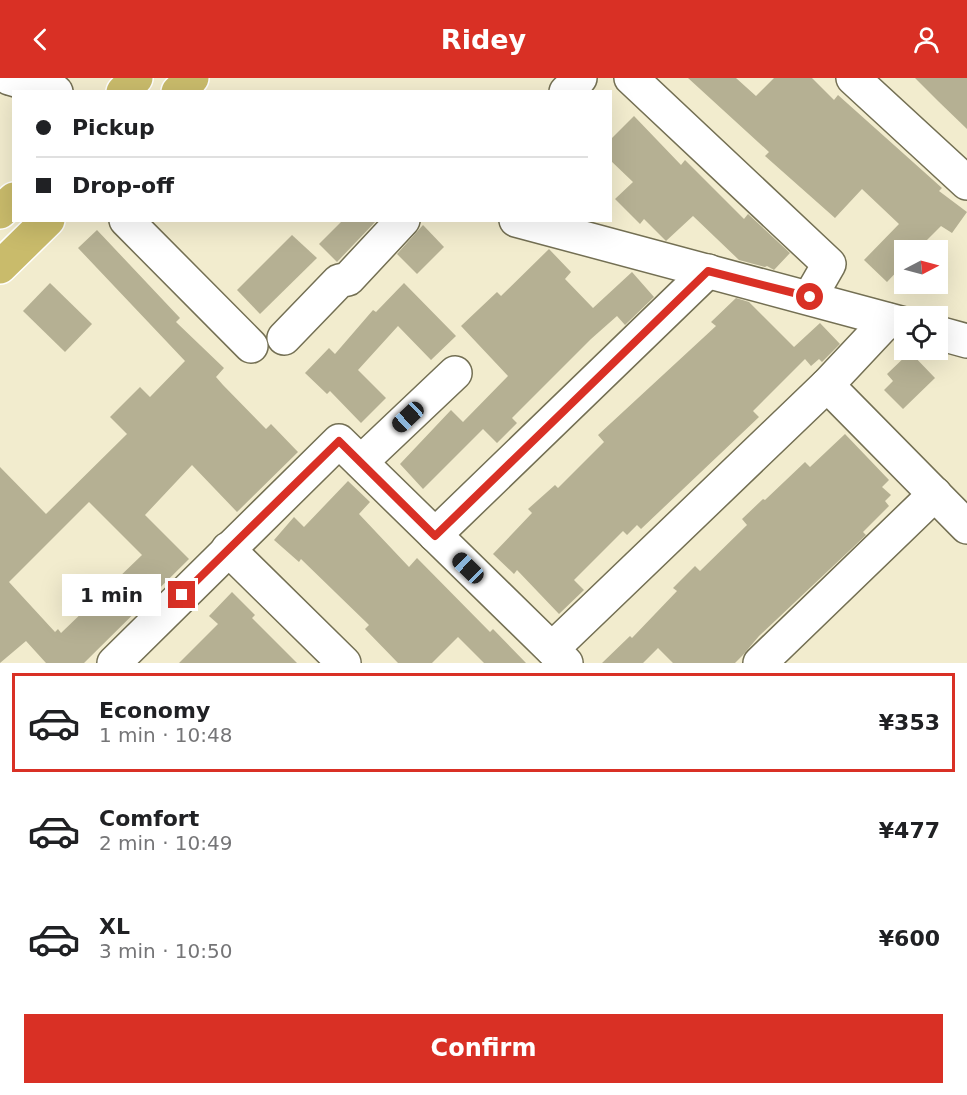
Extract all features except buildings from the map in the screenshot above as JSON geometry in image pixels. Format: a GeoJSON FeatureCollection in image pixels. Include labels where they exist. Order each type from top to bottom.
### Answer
{"type":"FeatureCollection","features":[{"type":"Feature","properties":{"kind":"highway"},"geometry":{"type":"LineString","coordinates":[[125,90],[136,78]]}},
{"type":"Feature","properties":{"kind":"highway"},"geometry":{"type":"LineString","coordinates":[[180,90],[192,78]]}},
{"type":"Feature","properties":{"kind":"highway"},"geometry":{"type":"LineString","coordinates":[[0,212],[12,201]]}},
{"type":"Feature","properties":{"kind":"highway"},"geometry":{"type":"LineString","coordinates":[[0,267],[46,222]]}},
{"type":"Feature","properties":{"kind":"street"},"geometry":{"type":"LineString","coordinates":[[9,78],[49,90]]}},
{"type":"Feature","properties":{"kind":"street"},"geometry":{"type":"LineString","coordinates":[[568,90],[580,78]]}},
{"type":"Feature","properties":{"kind":"street"},"geometry":{"type":"LineString","coordinates":[[631,78],[829,264],[810,297]]}},
{"type":"Feature","properties":{"kind":"street"},"geometry":{"type":"LineString","coordinates":[[853,78],[967,183]]}},
{"type":"Feature","properties":{"kind":"street"},"geometry":{"type":"LineString","coordinates":[[128,222],[251,346]]}},
{"type":"Feature","properties":{"kind":"street"},"geometry":{"type":"LineString","coordinates":[[284,338],[339,280],[348,279],[401,222]]}},
{"type":"Feature","properties":{"kind":"street"},"geometry":{"type":"LineString","coordinates":[[524,222],[810,297],[894,321]]}},
{"type":"Feature","properties":{"kind":"street"},"geometry":{"type":"LineString","coordinates":[[435,536],[708,271]]}},
{"type":"Feature","properties":{"kind":"street"},"geometry":{"type":"LineString","coordinates":[[120,661],[228,549],[339,441],[559,656],[827,385],[894,324]]}},
{"type":"Feature","properties":{"kind":"street"},"geometry":{"type":"LineString","coordinates":[[948,336],[967,341]]}},
{"type":"Feature","properties":{"kind":"street"},"geometry":{"type":"LineString","coordinates":[[361,462],[455,373]]}},
{"type":"Feature","properties":{"kind":"street"},"geometry":{"type":"LineString","coordinates":[[827,385],[967,527]]}},
{"type":"Feature","properties":{"kind":"street"},"geometry":{"type":"LineString","coordinates":[[760,663],[935,494]]}},
{"type":"Feature","properties":{"kind":"street"},"geometry":{"type":"LineString","coordinates":[[228,549],[344,663]]}},
{"type":"Feature","properties":{"kind":"route"},"geometry":{"type":"LineString","coordinates":[[182,595],[339,441],[435,536],[708,271],[810,297]]}}]}
